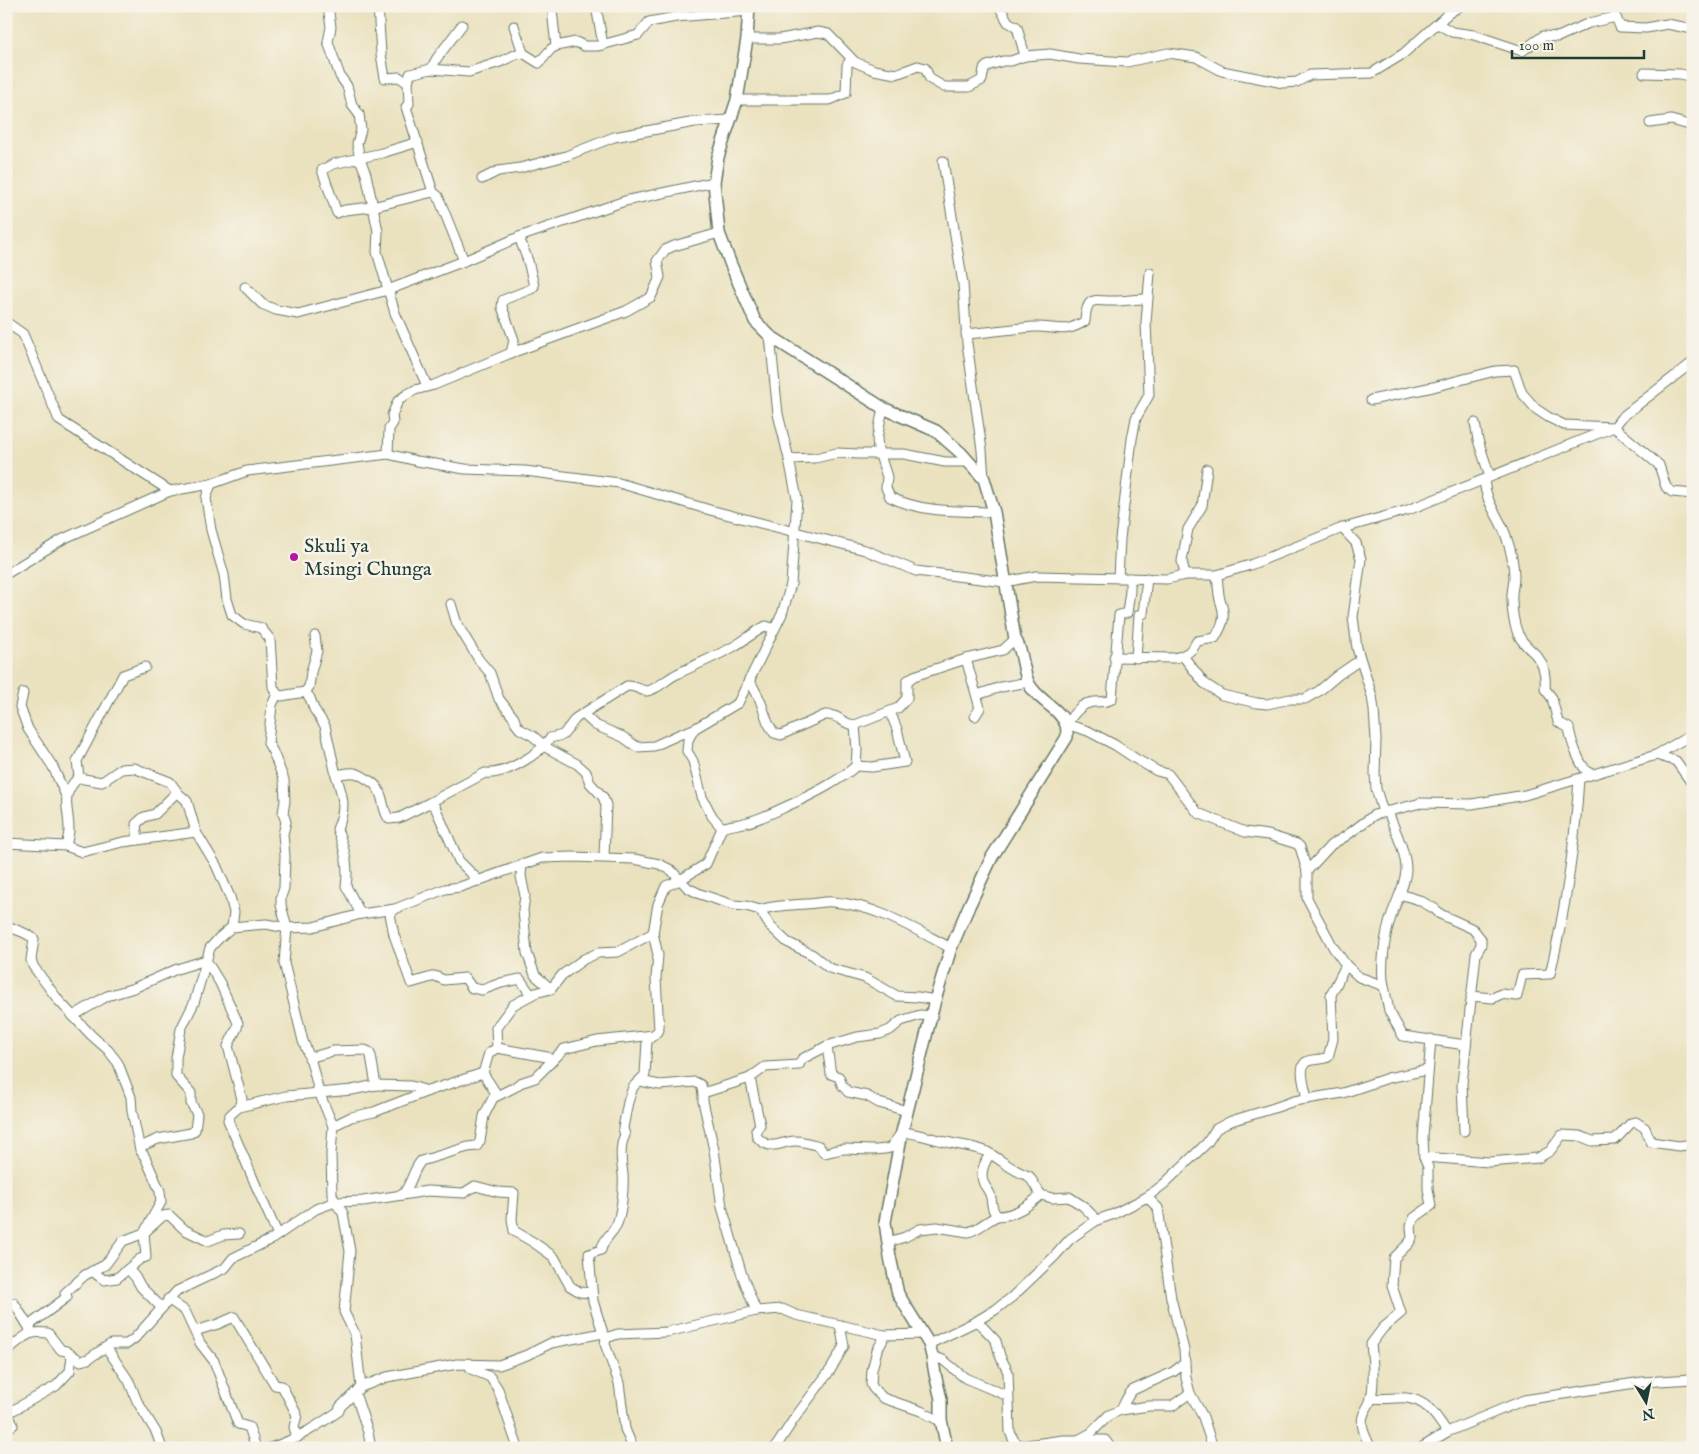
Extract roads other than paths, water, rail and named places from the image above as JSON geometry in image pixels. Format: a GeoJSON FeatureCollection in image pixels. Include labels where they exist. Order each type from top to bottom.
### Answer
{"type":"FeatureCollection","features":[{"type":"Feature","properties":{"kind":"street"},"geometry":{"type":"LineString","coordinates":[[328,6],[331,27],[328,42],[340,76],[347,86],[352,106],[359,114],[361,130],[357,144],[366,174],[378,231],[377,252],[395,313],[428,386]]}},
{"type":"Feature","properties":{"kind":"street"},"geometry":{"type":"LineString","coordinates":[[378,6],[380,54],[386,78],[399,77],[408,83]]}},
{"type":"Feature","properties":{"kind":"street"},"geometry":{"type":"LineString","coordinates":[[550,6],[556,46]]}},
{"type":"Feature","properties":{"kind":"street"},"geometry":{"type":"LineString","coordinates":[[596,6],[603,45]]}},
{"type":"Feature","properties":{"kind":"street"},"geometry":{"type":"LineString","coordinates":[[999,6],[1008,22],[1017,27],[1025,56]]}},
{"type":"Feature","properties":{"kind":"street"},"geometry":{"type":"LineString","coordinates":[[464,261],[438,196],[433,192],[406,107],[409,104],[408,83],[410,74],[431,69],[470,72],[523,53],[539,62],[556,46],[576,42],[584,46],[603,45],[638,35],[649,22],[691,11],[749,8],[747,40],[737,100],[718,157],[714,182],[719,233],[755,321],[770,336],[884,408],[936,430],[970,462],[984,479]]}},
{"type":"Feature","properties":{"kind":"street"},"geometry":{"type":"LineString","coordinates":[[747,40],[780,39],[818,32],[828,34],[855,62],[874,70],[896,74],[918,66],[925,68],[930,79],[944,87],[969,87],[982,80],[984,69],[987,66],[1025,56],[1050,54],[1078,59],[1127,62],[1168,53],[1196,57],[1222,71],[1283,83],[1297,82],[1310,75],[1372,73],[1403,54],[1455,8]]}},
{"type":"Feature","properties":{"kind":"street"},"geometry":{"type":"LineString","coordinates":[[1438,24],[1452,32],[1474,35],[1522,51],[1543,36],[1558,37],[1590,23],[1616,17],[1620,27],[1646,28],[1667,24],[1693,29]]}},
{"type":"Feature","properties":{"kind":"street"},"geometry":{"type":"LineString","coordinates":[[431,69],[462,25]]}},
{"type":"Feature","properties":{"kind":"street"},"geometry":{"type":"LineString","coordinates":[[514,26],[523,53]]}},
{"type":"Feature","properties":{"kind":"street"},"geometry":{"type":"LineString","coordinates":[[737,100],[830,100],[846,93],[847,65],[851,59]]}},
{"type":"Feature","properties":{"kind":"street"},"geometry":{"type":"LineString","coordinates":[[1644,73],[1680,74],[1693,77]]}},
{"type":"Feature","properties":{"kind":"street"},"geometry":{"type":"LineString","coordinates":[[482,179],[498,171],[520,168],[566,156],[614,137],[695,122],[730,120]]}},
{"type":"Feature","properties":{"kind":"street"},"geometry":{"type":"LineString","coordinates":[[1650,123],[1671,120],[1693,126]]}},
{"type":"Feature","properties":{"kind":"street"},"geometry":{"type":"LineString","coordinates":[[418,142],[360,159],[333,164],[322,170],[337,213],[345,210],[372,207],[433,192]]}},
{"type":"Feature","properties":{"kind":"street"},"geometry":{"type":"LineString","coordinates":[[943,161],[951,203],[956,247],[964,284],[966,334],[982,450],[984,479],[994,512],[1015,639],[1019,645],[1028,682],[1036,695],[1057,712],[1066,724],[1067,737],[992,857],[951,948],[935,1000],[902,1132],[885,1222],[898,1294],[928,1345],[966,1378],[1008,1396]]}},
{"type":"Feature","properties":{"kind":"street"},"geometry":{"type":"LineString","coordinates":[[245,286],[262,304],[276,310],[298,314],[388,290],[464,261],[519,237],[625,201],[714,182]]}},
{"type":"Feature","properties":{"kind":"street"},"geometry":{"type":"LineString","coordinates":[[388,454],[392,415],[398,401],[411,392],[434,385],[626,311],[651,297],[660,277],[657,261],[665,250],[719,233]]}},
{"type":"Feature","properties":{"kind":"street"},"geometry":{"type":"LineString","coordinates":[[511,354],[514,340],[502,307],[503,300],[534,286],[528,261],[519,237]]}},
{"type":"Feature","properties":{"kind":"street"},"geometry":{"type":"LineString","coordinates":[[1118,578],[1120,539],[1132,439],[1136,418],[1149,394],[1146,366],[1147,299],[1150,274]]}},
{"type":"Feature","properties":{"kind":"street"},"geometry":{"type":"LineString","coordinates":[[966,334],[1034,327],[1065,330],[1074,328],[1085,321],[1086,309],[1089,303],[1097,299],[1112,302],[1147,299]]}},
{"type":"Feature","properties":{"kind":"street"},"geometry":{"type":"LineString","coordinates":[[6,322],[22,334],[59,420],[170,491]]}},
{"type":"Feature","properties":{"kind":"street"},"geometry":{"type":"LineString","coordinates":[[583,714],[595,725],[623,737],[638,747],[654,746],[678,734],[694,729],[738,703],[782,614],[791,584],[796,499],[778,414],[770,336]]}},
{"type":"Feature","properties":{"kind":"street"},"geometry":{"type":"LineString","coordinates":[[6,574],[63,539],[170,491],[211,484],[247,471],[388,454],[465,469],[525,471],[619,483],[710,510],[865,550],[916,570],[1005,582],[1036,576],[1167,579],[1185,575],[1217,575],[1272,558],[1342,528],[1408,510],[1614,427],[1622,417],[1693,362]]}},
{"type":"Feature","properties":{"kind":"street"},"geometry":{"type":"LineString","coordinates":[[1371,400],[1495,371],[1514,370],[1522,394],[1536,409],[1564,424],[1614,427],[1659,465],[1666,487],[1672,492],[1693,494]]}},
{"type":"Feature","properties":{"kind":"street"},"geometry":{"type":"LineString","coordinates":[[884,408],[877,438],[887,477],[886,488],[890,497],[901,502],[937,510],[994,512]]}},
{"type":"Feature","properties":{"kind":"street"},"geometry":{"type":"LineString","coordinates":[[1475,423],[1487,478],[1485,491],[1491,508],[1508,541],[1514,574],[1512,600],[1518,634],[1527,648],[1540,661],[1546,679],[1545,689],[1552,698],[1558,722],[1569,728],[1571,740],[1582,765],[1586,772],[1592,774]]}},
{"type":"Feature","properties":{"kind":"street"},"geometry":{"type":"LineString","coordinates":[[789,459],[815,458],[837,453],[904,454],[945,462],[970,462]]}},
{"type":"Feature","properties":{"kind":"street"},"geometry":{"type":"LineString","coordinates":[[1185,575],[1182,561],[1188,529],[1202,506],[1207,469]]}},
{"type":"Feature","properties":{"kind":"street"},"geometry":{"type":"LineString","coordinates":[[211,484],[206,498],[211,530],[224,575],[227,600],[232,615],[244,624],[261,628],[270,639],[273,688],[277,694],[281,696],[305,692],[309,687],[317,651],[315,636]]}},
{"type":"Feature","properties":{"kind":"street"},"geometry":{"type":"LineString","coordinates":[[1342,528],[1356,543],[1361,559],[1353,617],[1360,660],[1372,696],[1374,710],[1376,752],[1374,774],[1376,790],[1404,852],[1406,868],[1405,883],[1390,919],[1382,975],[1384,986],[1390,1011],[1403,1036],[1466,1045]]}},
{"type":"Feature","properties":{"kind":"street"},"geometry":{"type":"LineString","coordinates":[[1114,657],[1174,658],[1183,656],[1195,646],[1197,641],[1215,638],[1224,619],[1217,575]]}},
{"type":"Feature","properties":{"kind":"street"},"geometry":{"type":"LineString","coordinates":[[1066,724],[1081,707],[1090,702],[1100,703],[1112,699],[1115,682],[1114,657],[1119,615],[1127,613],[1130,578]]}},
{"type":"Feature","properties":{"kind":"street"},"geometry":{"type":"LineString","coordinates":[[1136,658],[1139,616],[1143,614],[1148,578]]}},
{"type":"Feature","properties":{"kind":"street"},"geometry":{"type":"LineString","coordinates":[[451,604],[457,624],[476,655],[490,673],[495,690],[503,706],[514,718],[520,729],[577,764],[586,772],[590,783],[603,797],[606,805],[604,857]]}},
{"type":"Feature","properties":{"kind":"street"},"geometry":{"type":"LineString","coordinates":[[336,775],[353,772],[361,774],[376,785],[380,792],[385,813],[389,819],[399,818],[469,780],[485,773],[502,772],[518,764],[545,746],[550,738],[563,735],[570,723],[627,686],[634,686],[646,691],[655,688],[677,674],[733,647],[755,631],[766,626],[774,629]]}},
{"type":"Feature","properties":{"kind":"street"},"geometry":{"type":"LineString","coordinates":[[749,679],[774,733],[782,735],[825,715],[832,714],[846,724],[855,725],[898,708],[908,698],[907,681],[914,676],[966,659],[1003,650],[1015,639]]}},
{"type":"Feature","properties":{"kind":"street"},"geometry":{"type":"LineString","coordinates":[[1183,656],[1204,683],[1222,695],[1257,704],[1305,698],[1319,691],[1360,660]]}},
{"type":"Feature","properties":{"kind":"street"},"geometry":{"type":"LineString","coordinates":[[966,659],[980,708],[975,716]]}},
{"type":"Feature","properties":{"kind":"street"},"geometry":{"type":"LineString","coordinates":[[79,777],[78,761],[123,675],[145,667]]}},
{"type":"Feature","properties":{"kind":"street"},"geometry":{"type":"LineString","coordinates":[[977,695],[1001,687],[1028,682]]}},
{"type":"Feature","properties":{"kind":"street"},"geometry":{"type":"LineString","coordinates":[[305,692],[325,726],[336,775],[344,800],[343,816],[337,829],[344,851],[348,877],[346,886],[361,914]]}},
{"type":"Feature","properties":{"kind":"street"},"geometry":{"type":"LineString","coordinates":[[23,693],[20,707],[28,729],[53,767],[66,796],[70,832],[66,846]]}},
{"type":"Feature","properties":{"kind":"street"},"geometry":{"type":"LineString","coordinates":[[277,694],[272,705],[268,743],[284,780],[285,801],[283,813],[286,822],[283,834],[285,856],[284,888],[281,897],[281,905],[287,928],[284,963],[303,1041],[319,1092],[333,1126],[331,1145],[332,1194],[343,1213],[350,1251],[344,1312],[355,1334],[358,1390],[371,1448]]}},
{"type":"Feature","properties":{"kind":"street"},"geometry":{"type":"LineString","coordinates":[[722,828],[744,824],[769,815],[827,788],[856,766],[872,767],[905,762],[900,737],[890,712]]}},
{"type":"Feature","properties":{"kind":"street"},"geometry":{"type":"LineString","coordinates":[[1066,724],[1088,731],[1115,744],[1157,771],[1168,774],[1198,813],[1245,832],[1268,835],[1297,844],[1300,847],[1307,871],[1307,898],[1333,947],[1346,965],[1359,977],[1384,986]]}},
{"type":"Feature","properties":{"kind":"street"},"geometry":{"type":"LineString","coordinates":[[855,725],[856,766]]}},
{"type":"Feature","properties":{"kind":"street"},"geometry":{"type":"LineString","coordinates":[[694,729],[688,740],[688,750],[693,761],[702,797],[712,816],[722,828]]}},
{"type":"Feature","properties":{"kind":"street"},"geometry":{"type":"LineString","coordinates":[[1307,871],[1331,845],[1374,815],[1421,803],[1472,804],[1516,797],[1592,774],[1620,768],[1656,755],[1693,734]]}},
{"type":"Feature","properties":{"kind":"street"},"geometry":{"type":"LineString","coordinates":[[1656,755],[1676,761],[1693,785]]}},
{"type":"Feature","properties":{"kind":"street"},"geometry":{"type":"LineString","coordinates":[[79,777],[102,782],[121,769],[134,768],[170,782],[187,801],[196,832],[216,865],[230,897],[234,912],[232,927]]}},
{"type":"Feature","properties":{"kind":"street"},"geometry":{"type":"LineString","coordinates":[[66,796],[71,784],[79,777]]}},
{"type":"Feature","properties":{"kind":"street"},"geometry":{"type":"LineString","coordinates":[[1471,996],[1493,998],[1501,994],[1517,996],[1522,975],[1550,974],[1558,942],[1576,818],[1578,779]]}},
{"type":"Feature","properties":{"kind":"street"},"geometry":{"type":"LineString","coordinates":[[138,840],[136,824],[144,817],[155,814],[177,792]]}},
{"type":"Feature","properties":{"kind":"street"},"geometry":{"type":"LineString","coordinates":[[429,803],[435,807],[459,861],[479,881]]}},
{"type":"Feature","properties":{"kind":"street"},"geometry":{"type":"LineString","coordinates":[[633,1448],[625,1429],[620,1383],[605,1344],[605,1335],[592,1293],[589,1254],[601,1250],[603,1241],[618,1223],[623,1174],[621,1167],[622,1140],[626,1135],[624,1120],[633,1087],[645,1075],[648,1041],[659,1030],[656,978],[658,955],[653,933],[658,904],[666,886],[706,864],[722,828]]}},
{"type":"Feature","properties":{"kind":"street"},"geometry":{"type":"LineString","coordinates":[[6,843],[66,846],[82,852],[138,840],[196,832]]}},
{"type":"Feature","properties":{"kind":"street"},"geometry":{"type":"LineString","coordinates":[[140,1147],[158,1139],[191,1133],[195,1130],[197,1114],[191,1103],[191,1093],[176,1076],[176,1058],[181,1029],[194,1003],[210,948],[232,927],[266,924],[287,928],[313,926],[361,914],[395,909],[445,889],[479,881],[542,858],[604,857],[634,859],[660,864],[672,870],[688,888],[700,894],[760,910],[833,902],[862,907],[906,923],[951,948]]}},
{"type":"Feature","properties":{"kind":"street"},"geometry":{"type":"LineString","coordinates":[[522,864],[521,876],[525,896],[523,910],[526,953],[535,975],[551,989]]}},
{"type":"Feature","properties":{"kind":"street"},"geometry":{"type":"LineString","coordinates":[[1400,894],[1419,900],[1440,914],[1473,929],[1479,934],[1481,939],[1481,945],[1476,954],[1462,1084],[1464,1131]]}},
{"type":"Feature","properties":{"kind":"street"},"geometry":{"type":"LineString","coordinates":[[395,909],[390,914],[394,935],[412,983],[435,976],[444,980],[465,978],[472,988],[482,990],[520,979],[530,995]]}},
{"type":"Feature","properties":{"kind":"street"},"geometry":{"type":"LineString","coordinates":[[760,910],[770,926],[787,942],[813,955],[829,968],[865,978],[897,996],[918,996],[935,1000]]}},
{"type":"Feature","properties":{"kind":"street"},"geometry":{"type":"LineString","coordinates":[[6,925],[25,931],[34,939],[33,966],[59,1002],[108,1050],[118,1063],[131,1097],[140,1147],[160,1191],[162,1202],[144,1234],[146,1257],[140,1259],[117,1278],[104,1280],[92,1271]]}},
{"type":"Feature","properties":{"kind":"street"},"geometry":{"type":"LineString","coordinates":[[497,1048],[496,1028],[513,1005],[530,995],[551,989],[562,975],[584,958],[598,954],[618,952],[653,933]]}},
{"type":"Feature","properties":{"kind":"street"},"geometry":{"type":"LineString","coordinates":[[73,1016],[107,996],[134,988],[206,960]]}},
{"type":"Feature","properties":{"kind":"street"},"geometry":{"type":"LineString","coordinates":[[206,960],[220,983],[238,1023],[228,1046],[242,1099],[240,1107]]}},
{"type":"Feature","properties":{"kind":"street"},"geometry":{"type":"LineString","coordinates":[[1307,1099],[1302,1065],[1306,1062],[1328,1057],[1333,1040],[1331,995],[1346,965]]}},
{"type":"Feature","properties":{"kind":"street"},"geometry":{"type":"LineString","coordinates":[[703,1093],[750,1078],[765,1067],[798,1065],[802,1059],[827,1046],[857,1036],[880,1034],[890,1030],[901,1021],[920,1015],[932,1016]]}},
{"type":"Feature","properties":{"kind":"street"},"geometry":{"type":"LineString","coordinates":[[402,1195],[411,1180],[416,1166],[421,1161],[477,1146],[480,1141],[484,1116],[490,1103],[497,1095],[516,1087],[520,1083],[535,1078],[564,1049],[631,1036],[654,1035]]}},
{"type":"Feature","properties":{"kind":"street"},"geometry":{"type":"LineString","coordinates":[[1371,1448],[1365,1438],[1362,1418],[1370,1403],[1374,1389],[1372,1344],[1383,1328],[1401,1313],[1392,1286],[1394,1258],[1410,1243],[1412,1238],[1411,1226],[1414,1218],[1431,1206],[1428,1188],[1428,1167],[1424,1158],[1423,1137],[1431,1039]]}},
{"type":"Feature","properties":{"kind":"street"},"geometry":{"type":"LineString","coordinates":[[827,1046],[831,1074],[839,1077],[842,1085],[848,1092],[866,1096],[879,1103],[907,1112]]}},
{"type":"Feature","properties":{"kind":"street"},"geometry":{"type":"LineString","coordinates":[[497,1095],[483,1074],[489,1053],[497,1048],[547,1057],[552,1061]]}},
{"type":"Feature","properties":{"kind":"street"},"geometry":{"type":"LineString","coordinates":[[309,1058],[334,1051],[365,1050],[371,1056],[376,1085]]}},
{"type":"Feature","properties":{"kind":"street"},"geometry":{"type":"LineString","coordinates":[[270,1448],[297,1438],[339,1411],[340,1407],[358,1390],[387,1377],[457,1364],[500,1365],[527,1355],[551,1343],[605,1335],[667,1332],[756,1311],[782,1309],[796,1315],[928,1345],[976,1322],[1012,1297],[1070,1239],[1097,1220],[1114,1214],[1147,1197],[1164,1184],[1207,1143],[1216,1129],[1231,1121],[1294,1100],[1343,1093],[1388,1078],[1427,1070]]}},
{"type":"Feature","properties":{"kind":"street"},"geometry":{"type":"LineString","coordinates":[[333,1126],[351,1117],[374,1112],[428,1091],[483,1074]]}},
{"type":"Feature","properties":{"kind":"street"},"geometry":{"type":"LineString","coordinates":[[750,1078],[760,1125],[756,1130],[757,1137],[768,1145],[776,1146],[793,1141],[819,1146],[824,1153],[846,1149],[883,1150],[890,1148],[902,1132]]}},
{"type":"Feature","properties":{"kind":"street"},"geometry":{"type":"LineString","coordinates":[[640,1081],[660,1085],[695,1082],[701,1085],[714,1150],[722,1207],[742,1275],[756,1311]]}},
{"type":"Feature","properties":{"kind":"street"},"geometry":{"type":"LineString","coordinates":[[278,1235],[228,1120],[230,1114],[240,1107],[286,1096],[352,1090],[376,1085],[411,1086],[428,1091]]}},
{"type":"Feature","properties":{"kind":"street"},"geometry":{"type":"LineString","coordinates":[[1424,1158],[1489,1162],[1538,1158],[1550,1151],[1562,1136],[1580,1136],[1592,1141],[1615,1140],[1631,1123],[1636,1122],[1646,1128],[1651,1142],[1679,1146],[1693,1144]]}},
{"type":"Feature","properties":{"kind":"street"},"geometry":{"type":"LineString","coordinates":[[902,1132],[916,1133],[990,1154],[1020,1174],[1029,1176],[1041,1195],[1052,1198],[1069,1197],[1083,1206],[1097,1220]]}},
{"type":"Feature","properties":{"kind":"street"},"geometry":{"type":"LineString","coordinates":[[990,1154],[982,1169],[982,1175],[983,1182],[991,1196],[991,1206],[997,1216]]}},
{"type":"Feature","properties":{"kind":"street"},"geometry":{"type":"LineString","coordinates":[[29,1331],[48,1333],[60,1350],[66,1351],[81,1361],[88,1359],[115,1343],[127,1344],[135,1338],[177,1291],[225,1268],[234,1258],[272,1239],[316,1210],[335,1202],[363,1201],[427,1191],[464,1193],[475,1186],[514,1194],[512,1219],[514,1231],[533,1242],[554,1258],[570,1286],[580,1292],[592,1293]]}},
{"type":"Feature","properties":{"kind":"street"},"geometry":{"type":"LineString","coordinates":[[888,1242],[905,1237],[920,1229],[937,1227],[972,1231],[997,1216],[1005,1216],[1016,1212],[1041,1195]]}},
{"type":"Feature","properties":{"kind":"street"},"geometry":{"type":"LineString","coordinates":[[1147,1197],[1158,1208],[1171,1298],[1184,1350],[1186,1378],[1190,1393],[1203,1417],[1211,1447]]}},
{"type":"Feature","properties":{"kind":"street"},"geometry":{"type":"LineString","coordinates":[[6,1351],[29,1331],[31,1324],[66,1297],[65,1293],[92,1271],[105,1265],[123,1241],[144,1234],[163,1216],[170,1215],[186,1230],[208,1242],[224,1235],[239,1234]]}},
{"type":"Feature","properties":{"kind":"street"},"geometry":{"type":"LineString","coordinates":[[129,1270],[141,1287],[162,1308]]}},
{"type":"Feature","properties":{"kind":"street"},"geometry":{"type":"LineString","coordinates":[[168,1299],[185,1311],[200,1342],[219,1371],[238,1424],[248,1427],[256,1448]]}},
{"type":"Feature","properties":{"kind":"street"},"geometry":{"type":"LineString","coordinates":[[14,1302],[29,1331]]}},
{"type":"Feature","properties":{"kind":"street"},"geometry":{"type":"LineString","coordinates":[[195,1331],[234,1317],[275,1385],[282,1386],[292,1405],[297,1415],[294,1427],[297,1438]]}},
{"type":"Feature","properties":{"kind":"street"},"geometry":{"type":"LineString","coordinates":[[976,1322],[996,1341],[1000,1356],[1008,1372],[1010,1432],[1014,1441],[1021,1446]]}},
{"type":"Feature","properties":{"kind":"street"},"geometry":{"type":"LineString","coordinates":[[775,1448],[831,1369],[844,1346],[840,1325]]}},
{"type":"Feature","properties":{"kind":"street"},"geometry":{"type":"LineString","coordinates":[[884,1335],[877,1350],[872,1370],[871,1384],[873,1388],[883,1398],[941,1420]]}},
{"type":"Feature","properties":{"kind":"street"},"geometry":{"type":"LineString","coordinates":[[928,1345],[941,1399],[941,1420],[947,1448]]}},
{"type":"Feature","properties":{"kind":"street"},"geometry":{"type":"LineString","coordinates":[[106,1347],[129,1381],[137,1401],[156,1432],[162,1448]]}},
{"type":"Feature","properties":{"kind":"street"},"geometry":{"type":"LineString","coordinates":[[6,1429],[13,1424],[8,1413],[56,1386],[70,1371],[72,1356]]}},
{"type":"Feature","properties":{"kind":"street"},"geometry":{"type":"LineString","coordinates":[[1121,1410],[1128,1394],[1133,1390],[1173,1372],[1185,1363]]}},
{"type":"Feature","properties":{"kind":"street"},"geometry":{"type":"LineString","coordinates":[[470,1364],[472,1369],[490,1377],[498,1389],[518,1448]]}},
{"type":"Feature","properties":{"kind":"street"},"geometry":{"type":"LineString","coordinates":[[1421,1448],[1447,1432],[1524,1400],[1642,1382],[1693,1379]]}},
{"type":"Feature","properties":{"kind":"street"},"geometry":{"type":"LineString","coordinates":[[1078,1444],[1109,1415],[1121,1410],[1149,1406],[1172,1406],[1190,1393]]}},
{"type":"Feature","properties":{"kind":"street"},"geometry":{"type":"LineString","coordinates":[[1372,1398],[1381,1400],[1407,1398],[1431,1408],[1447,1432]]}},
{"type":"Feature","properties":{"kind":"street"},"geometry":{"type":"LineString","coordinates":[[1004,1448],[1063,1440],[1078,1444],[1105,1440],[1111,1448]]}},
{"type":"Feature","properties":{"kind":"place","name":"Skuli ya Msingi Chunga"},"geometry":{"type":"Point","coordinates":[294,557]}}]}
